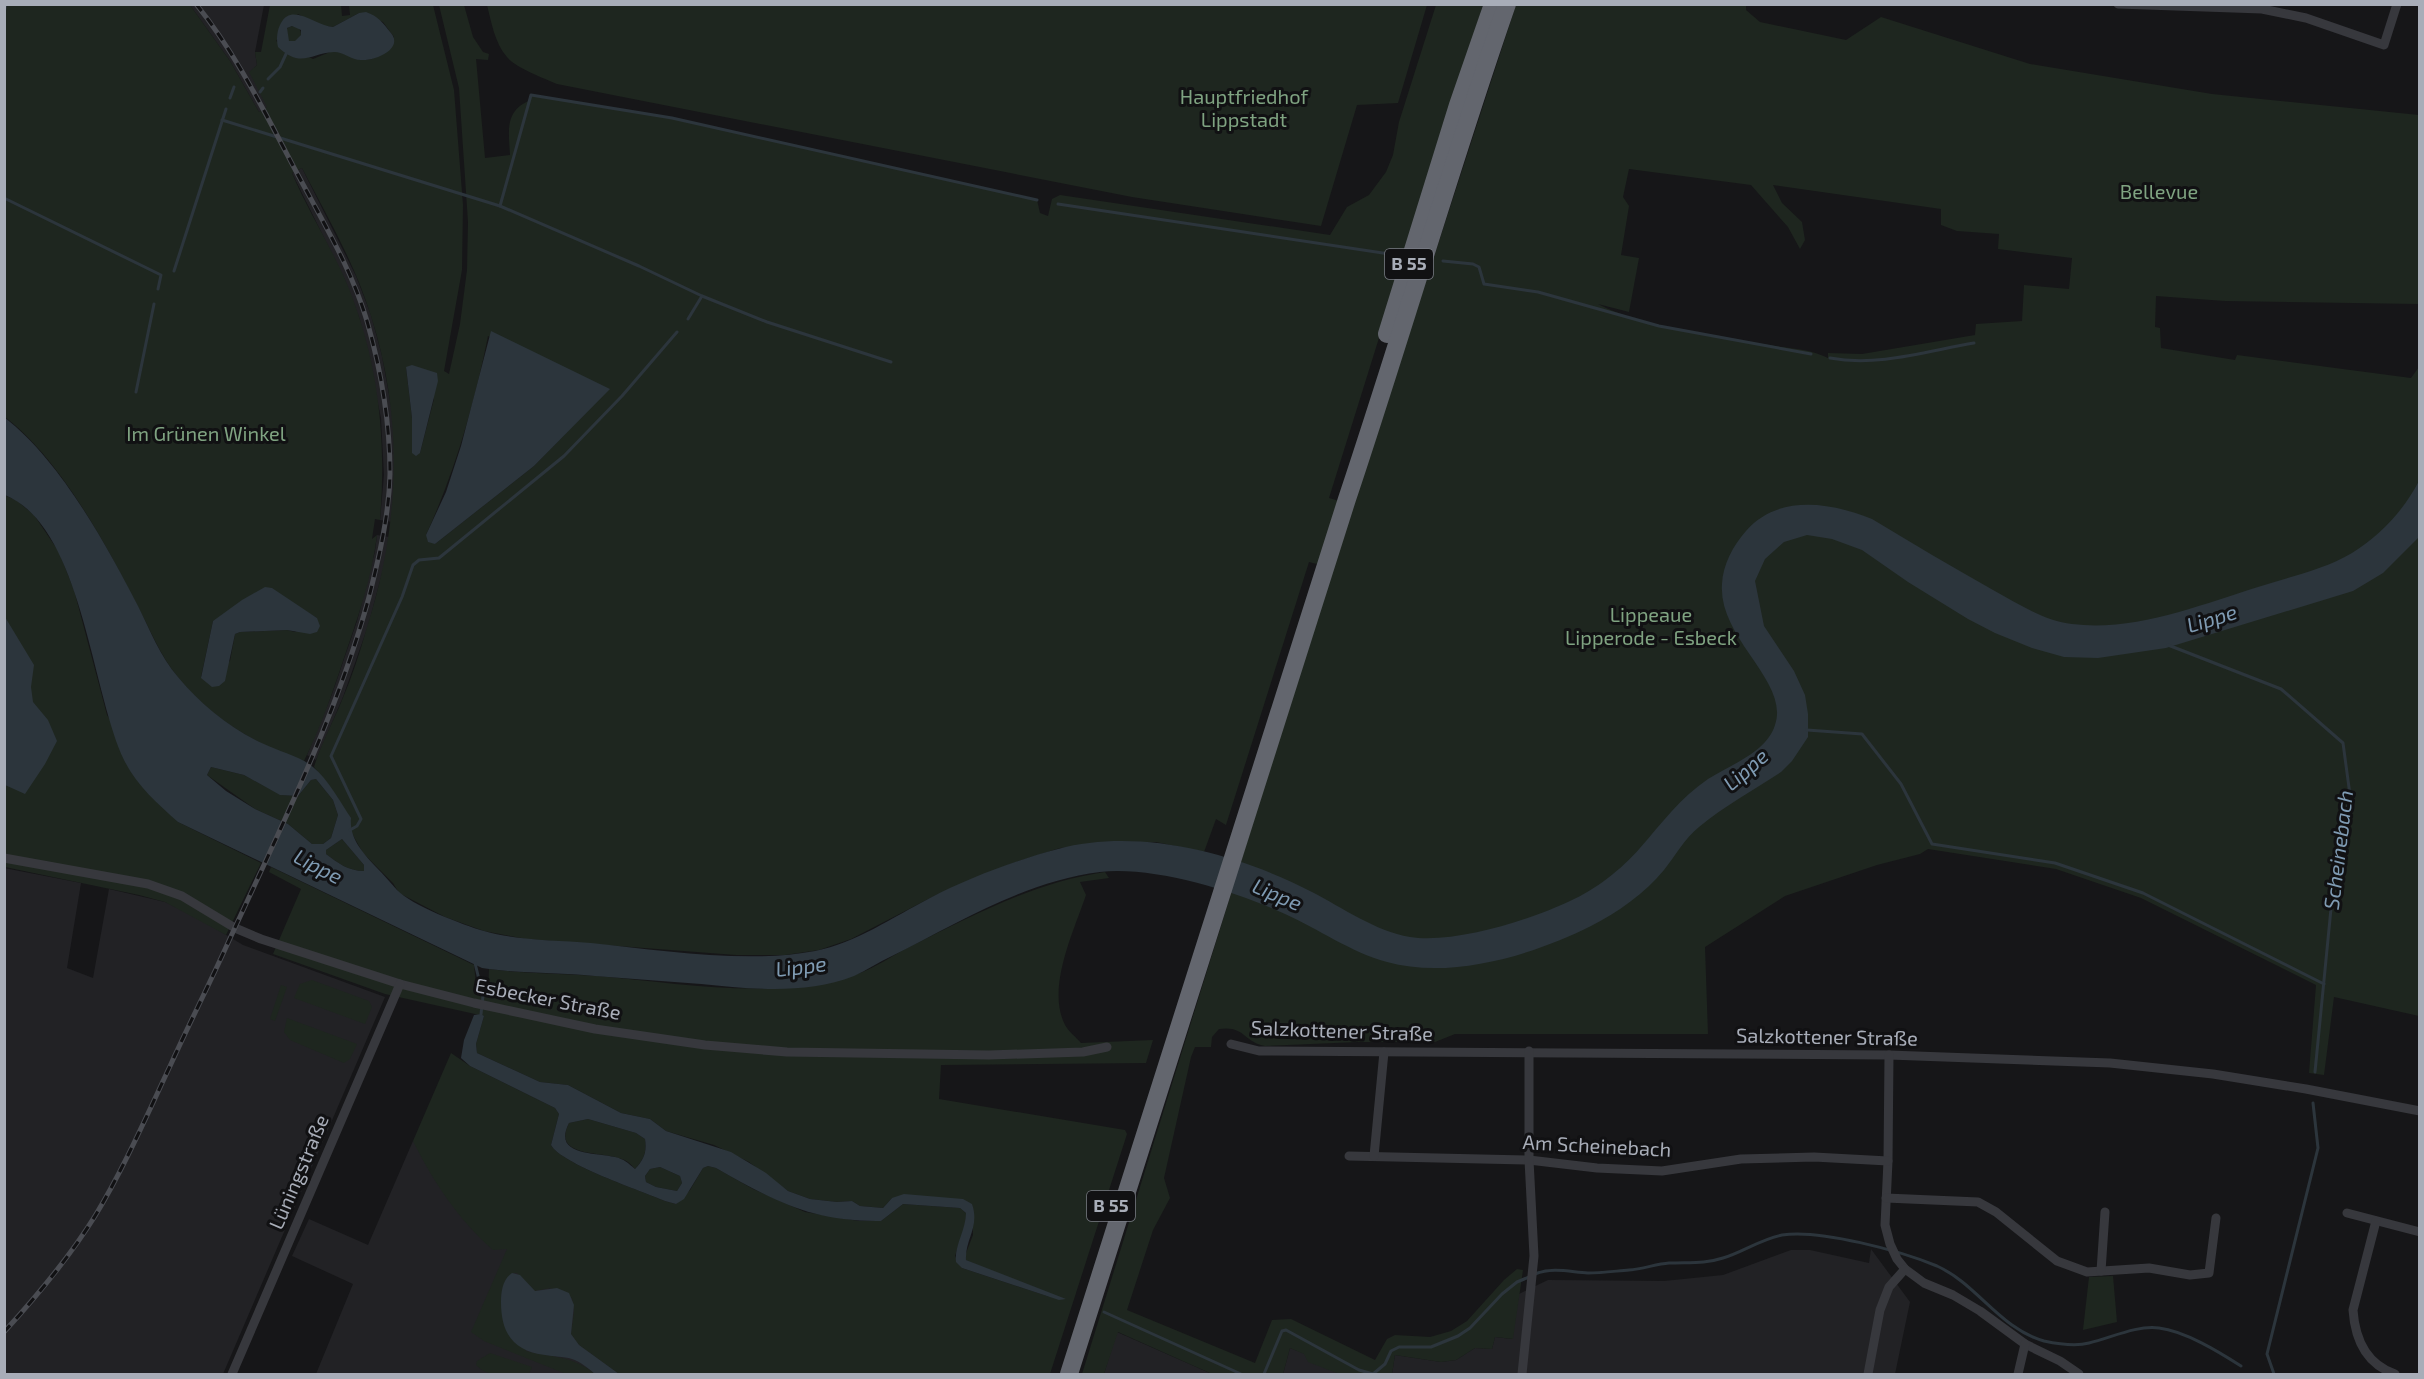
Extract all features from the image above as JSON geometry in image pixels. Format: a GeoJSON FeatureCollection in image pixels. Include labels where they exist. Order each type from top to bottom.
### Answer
{"type":"FeatureCollection","features":[{"type":"Feature","properties":{"kind":"highway","name":"B 55"},"geometry":{"type":"LineString","coordinates":[[1069,1374],[1199,947],[1465,106],[1493,4]]}},
{"type":"Feature","properties":{"kind":"highway","name":"B 55"},"geometry":{"type":"LineString","coordinates":[[1465,106],[1507,4]]}},
{"type":"Feature","properties":{"kind":"highway","name":"B 55"},"geometry":{"type":"LineString","coordinates":[[1057,1374],[1199,947]]}},
{"type":"Feature","properties":{"kind":"street"},"geometry":{"type":"LineString","coordinates":[[2118,4],[2262,9],[2306,18],[2384,45],[2397,4]]}},
{"type":"Feature","properties":{"kind":"street","name":"Esbecker Straße"},"geometry":{"type":"LineString","coordinates":[[4,858],[148,884],[182,896],[235,928],[261,939],[400,984],[482,1005],[595,1029],[694,1044],[787,1052],[989,1055],[1083,1052],[1107,1047]]}},
{"type":"Feature","properties":{"kind":"street","name":"Lüningstraße"},"geometry":{"type":"LineString","coordinates":[[232,1374],[400,984]]}},
{"type":"Feature","properties":{"kind":"street","name":"Salzkottener Straße"},"geometry":{"type":"LineString","coordinates":[[1231,1044],[1259,1051],[1889,1055],[2110,1063],[2213,1074],[2420,1111]]}},
{"type":"Feature","properties":{"kind":"street"},"geometry":{"type":"LineString","coordinates":[[1522,1374],[1534,1256],[1529,1160],[1529,1051]]}},
{"type":"Feature","properties":{"kind":"street"},"geometry":{"type":"LineString","coordinates":[[1374,1156],[1384,1052]]}},
{"type":"Feature","properties":{"kind":"street"},"geometry":{"type":"LineString","coordinates":[[1889,1055],[1886,1225],[1890,1244],[1905,1269],[1924,1283],[1953,1295],[1980,1311],[2025,1344],[2060,1361],[2079,1374]]}},
{"type":"Feature","properties":{"kind":"street","name":"Am Scheinebach"},"geometry":{"type":"LineString","coordinates":[[1349,1156],[1529,1160],[1597,1168],[1662,1171],[1741,1159],[1814,1157],[1888,1161]]}},
{"type":"Feature","properties":{"kind":"street"},"geometry":{"type":"LineString","coordinates":[[1886,1198],[1978,1202],[1996,1212],[2057,1261],[2086,1272],[2149,1268],[2190,1275],[2209,1273],[2216,1218]]}},
{"type":"Feature","properties":{"kind":"street"},"geometry":{"type":"LineString","coordinates":[[2102,1271],[2105,1212]]}},
{"type":"Feature","properties":{"kind":"street"},"geometry":{"type":"LineString","coordinates":[[2347,1214],[2420,1232]]}},
{"type":"Feature","properties":{"kind":"street"},"geometry":{"type":"LineString","coordinates":[[2376,1221],[2353,1310],[2354,1321],[2356,1334],[2365,1353],[2379,1367],[2395,1374]]}},
{"type":"Feature","properties":{"kind":"street"},"geometry":{"type":"LineString","coordinates":[[1868,1374],[1880,1310],[1889,1287],[1905,1269]]}},
{"type":"Feature","properties":{"kind":"street"},"geometry":{"type":"LineString","coordinates":[[2018,1374],[2025,1344]]}},
{"type":"Feature","properties":{"kind":"shaded area"},"geometry":{"type":"Polygon","coordinates":[[[190,5],[264,5],[255,52],[257,65],[254,68],[268,107],[259,112],[230,61],[190,5]]]}},
{"type":"Feature","properties":{"kind":"shaded area"},"geometry":{"type":"Polygon","coordinates":[[[302,168],[356,276],[371,315],[382,356],[393,417],[395,475],[392,522],[380,520],[384,475],[381,418],[360,320],[345,280],[292,173],[302,168]]]}},
{"type":"Feature","properties":{"kind":"shaded area"},"geometry":{"type":"Polygon","coordinates":[[[377,535],[389,537],[387,555],[368,626],[343,697],[316,760],[307,755],[332,694],[357,621],[377,535]]]}},
{"type":"Feature","properties":{"kind":"shaded area"},"geometry":{"type":"Polygon","coordinates":[[[4,868],[81,883],[67,968],[93,978],[109,889],[165,902],[193,915],[243,945],[385,997],[223,1374],[5,1374],[4,868]]]}},
{"type":"Feature","properties":{"kind":"shaded area"},"geometry":{"type":"Polygon","coordinates":[[[413,1141],[501,1181],[534,1253],[748,1374],[316,1374],[353,1284],[292,1256],[309,1219],[368,1245],[413,1141]]]}},
{"type":"Feature","properties":{"kind":"shaded area"},"geometry":{"type":"Polygon","coordinates":[[[1871,1249],[1910,1302],[1895,1374],[1392,1374],[1395,1355],[1441,1362],[1456,1360],[1475,1348],[1492,1349],[1495,1337],[1512,1339],[1519,1294],[1548,1280],[1664,1281],[1723,1275],[1791,1250],[1810,1250],[1869,1263],[1871,1249]]]}},
{"type":"Feature","properties":{"kind":"shaded area"},"geometry":{"type":"Polygon","coordinates":[[[1117,1332],[1212,1374],[1104,1374],[1117,1332]]]}},
{"type":"Feature","properties":{"kind":"shaded area"},"geometry":{"type":"Polygon","coordinates":[[[1290,1348],[1305,1354],[1339,1374],[1283,1374],[1290,1348]]]}},
{"type":"Feature","properties":{"kind":"green space","name":"Hauptfriedhof Lippstadt"},"geometry":{"type":"Polygon","coordinates":[[[487,4],[1427,5],[1398,103],[1357,105],[1321,226],[1132,197],[557,84],[523,69],[507,57],[496,39],[487,4]]]}},
{"type":"Feature","properties":{"kind":"green space"},"geometry":{"type":"Polygon","coordinates":[[[4,5],[190,5],[230,61],[259,112],[267,107],[249,72],[257,65],[255,52],[261,52],[270,5],[341,5],[342,16],[350,15],[349,5],[433,5],[454,90],[463,205],[462,270],[444,371],[449,374],[460,324],[467,270],[468,222],[459,88],[439,5],[464,5],[473,37],[483,52],[489,54],[488,60],[476,59],[485,158],[510,155],[509,131],[512,117],[521,105],[529,101],[531,95],[672,118],[1037,200],[1040,213],[1048,216],[1052,199],[1060,195],[1330,235],[1347,207],[1369,195],[1386,172],[1393,155],[1399,122],[1436,5],[1483,5],[1329,498],[1353,505],[1516,5],[1746,5],[1746,10],[1760,22],[1846,40],[1881,17],[2030,64],[2212,94],[2419,115],[2419,306],[2418,304],[2225,301],[2156,296],[2155,327],[2160,328],[2161,348],[2235,360],[2237,355],[2411,378],[2419,367],[2419,1016],[2334,997],[2324,1075],[2309,1073],[2316,985],[2141,898],[2056,869],[1928,849],[1920,854],[1877,865],[1785,896],[1705,947],[1708,1034],[1455,1034],[1435,1042],[1358,1042],[1265,1046],[1252,1041],[1234,1029],[1219,1029],[1212,1037],[1211,1047],[1195,1047],[1191,1057],[1164,1178],[1170,1198],[1153,1230],[1127,1310],[1255,1363],[1272,1320],[1291,1319],[1375,1360],[1387,1339],[1395,1335],[1430,1337],[1451,1331],[1467,1321],[1517,1269],[1523,1270],[1513,1339],[1495,1337],[1492,1349],[1475,1348],[1456,1360],[1441,1362],[1395,1355],[1392,1374],[1339,1374],[1308,1362],[1304,1354],[1290,1348],[1283,1374],[1212,1374],[1118,1332],[1104,1374],[1082,1374],[1332,568],[1309,562],[1226,825],[1216,819],[1204,852],[1156,842],[1060,848],[1013,863],[936,895],[851,939],[819,950],[785,955],[736,955],[526,939],[484,931],[445,917],[399,893],[393,883],[363,853],[350,830],[338,798],[314,767],[362,646],[378,589],[386,550],[394,472],[389,394],[382,355],[371,316],[349,259],[302,168],[292,173],[345,279],[365,338],[378,398],[382,458],[380,520],[375,519],[372,539],[377,535],[368,583],[330,699],[304,761],[268,747],[234,728],[190,691],[165,659],[111,556],[80,504],[45,456],[5,417],[4,5]],[[359,13],[333,27],[318,25],[298,14],[276,41],[313,59],[330,52],[339,52],[361,60],[372,59],[394,37],[383,22],[359,13]],[[1629,169],[1623,197],[1629,206],[1621,255],[1639,258],[1629,312],[1598,304],[1660,326],[1806,351],[1828,358],[1828,353],[1862,354],[1975,335],[1976,324],[2022,321],[2024,285],[2069,289],[2072,258],[1998,249],[1999,234],[1957,231],[1941,225],[1941,209],[1773,185],[1782,203],[1802,222],[1805,240],[1800,249],[1788,227],[1751,185],[1629,169]],[[488,336],[455,462],[426,535],[435,544],[534,466],[609,389],[488,336]],[[406,368],[412,418],[412,453],[420,453],[434,399],[406,368]],[[297,606],[213,621],[201,677],[230,661],[235,634],[287,630],[295,632],[317,618],[297,606]]]}},
{"type":"Feature","properties":{"kind":"green space"},"geometry":{"type":"Polygon","coordinates":[[[293,26],[301,34],[293,42],[285,34],[293,26]]]}},
{"type":"Feature","properties":{"kind":"green space"},"geometry":{"type":"Polygon","coordinates":[[[4,495],[16,500],[34,515],[59,552],[74,590],[107,715],[178,822],[261,863],[226,935],[165,902],[5,867],[4,495]]]}},
{"type":"Feature","properties":{"kind":"green space"},"geometry":{"type":"Polygon","coordinates":[[[211,767],[244,775],[281,795],[298,796],[311,780],[316,779],[333,800],[338,815],[331,838],[323,844],[312,844],[288,824],[255,809],[207,775],[211,767]]]}},
{"type":"Feature","properties":{"kind":"green space"},"geometry":{"type":"Polygon","coordinates":[[[342,839],[364,865],[364,871],[348,868],[326,854],[326,850],[342,839]]]}},
{"type":"Feature","properties":{"kind":"green space"},"geometry":{"type":"Polygon","coordinates":[[[271,867],[474,965],[477,994],[488,996],[489,969],[727,988],[759,989],[823,983],[869,969],[1005,901],[1054,883],[1105,872],[1109,878],[1080,882],[1086,895],[1069,942],[1060,977],[1060,1010],[1065,1025],[1081,1043],[1153,1040],[1146,1063],[941,1065],[939,1099],[1125,1130],[1127,1134],[1050,1374],[619,1374],[579,1345],[571,1334],[574,1312],[572,1298],[550,1288],[535,1291],[517,1273],[512,1273],[526,1351],[570,1360],[595,1374],[566,1374],[484,1341],[471,1332],[507,1249],[493,1250],[469,1226],[438,1186],[413,1141],[451,1053],[470,1066],[555,1108],[559,1114],[551,1145],[570,1160],[621,1184],[676,1204],[690,1190],[703,1168],[708,1166],[805,1212],[859,1221],[881,1221],[903,1204],[960,1208],[966,1213],[966,1222],[955,1256],[962,1268],[1050,1297],[966,1260],[966,1253],[973,1235],[972,1204],[892,1198],[883,1208],[860,1206],[852,1201],[810,1199],[788,1191],[749,1162],[714,1145],[666,1131],[650,1119],[621,1113],[568,1085],[540,1082],[477,1053],[476,1044],[484,1016],[385,994],[273,954],[301,889],[269,872],[271,867]]]}},
{"type":"Feature","properties":{"kind":"green space"},"geometry":{"type":"Polygon","coordinates":[[[312,980],[369,1001],[372,1007],[365,1024],[294,998],[300,984],[312,980]]]}},
{"type":"Feature","properties":{"kind":"green space"},"geometry":{"type":"Polygon","coordinates":[[[281,985],[287,987],[275,1021],[270,1019],[281,985]]]}},
{"type":"Feature","properties":{"kind":"green space"},"geometry":{"type":"Polygon","coordinates":[[[287,1018],[357,1044],[350,1059],[344,1063],[290,1040],[284,1032],[287,1018]]]}},
{"type":"Feature","properties":{"kind":"green space"},"geometry":{"type":"Polygon","coordinates":[[[588,1119],[636,1133],[645,1139],[644,1155],[635,1169],[620,1158],[585,1152],[575,1149],[568,1143],[565,1135],[569,1123],[588,1119]]]}},
{"type":"Feature","properties":{"kind":"green space"},"geometry":{"type":"Polygon","coordinates":[[[660,1167],[680,1176],[682,1183],[677,1191],[656,1187],[646,1182],[645,1176],[650,1169],[660,1167]]]}},
{"type":"Feature","properties":{"kind":"green space"},"geometry":{"type":"Polygon","coordinates":[[[2113,1276],[2117,1322],[2083,1330],[2089,1277],[2113,1276]]]}},
{"type":"Feature","properties":{"kind":"green space"},"geometry":{"type":"Polygon","coordinates":[[[490,1353],[532,1367],[529,1374],[494,1374],[476,1365],[477,1361],[490,1353]]]}},
{"type":"Feature","properties":{"kind":"water"},"geometry":{"type":"Polygon","coordinates":[[[366,12],[374,16],[391,33],[394,44],[386,53],[367,60],[357,60],[334,52],[300,59],[286,54],[278,47],[277,35],[286,17],[298,15],[333,27],[359,13],[366,12]],[[292,26],[287,28],[289,41],[295,41],[301,35],[301,30],[292,26]]]}},
{"type":"Feature","properties":{"kind":"water"},"geometry":{"type":"Polygon","coordinates":[[[491,331],[610,389],[534,466],[435,544],[428,542],[426,535],[446,492],[461,446],[491,331]]]}},
{"type":"Feature","properties":{"kind":"water"},"geometry":{"type":"Polygon","coordinates":[[[412,365],[437,373],[438,381],[420,453],[416,456],[412,453],[412,418],[406,367],[412,365]]]}},
{"type":"Feature","properties":{"kind":"water","name":"Lippe"},"geometry":{"type":"Polygon","coordinates":[[[4,417],[44,456],[80,504],[111,556],[161,652],[178,677],[196,697],[228,724],[264,744],[303,760],[319,772],[351,818],[352,833],[358,846],[404,896],[451,919],[497,934],[732,956],[789,955],[830,947],[860,936],[930,898],[1009,864],[1058,849],[1089,843],[1122,841],[1188,848],[1253,866],[1312,892],[1384,930],[1410,937],[1448,937],[1469,934],[1513,923],[1553,908],[1589,891],[1617,871],[1689,794],[1708,779],[1756,750],[1771,734],[1777,709],[1772,692],[1731,623],[1724,604],[1722,584],[1724,569],[1746,531],[1759,519],[1789,506],[1839,508],[1872,519],[2031,611],[2072,624],[2119,624],[2143,621],[2190,609],[2329,564],[2363,546],[2382,530],[2406,502],[2419,481],[2420,536],[2383,573],[2353,591],[2166,648],[2098,658],[2064,657],[2032,648],[1995,633],[1908,582],[1862,550],[1832,539],[1807,535],[1784,542],[1765,559],[1755,581],[1764,626],[1794,671],[1805,695],[1808,737],[1792,761],[1781,772],[1719,812],[1694,832],[1664,870],[1630,902],[1611,915],[1568,937],[1518,955],[1491,962],[1438,968],[1412,967],[1387,962],[1373,958],[1298,920],[1243,897],[1194,882],[1121,871],[1073,877],[1019,894],[967,917],[854,976],[816,986],[758,989],[482,968],[178,822],[141,786],[124,760],[113,730],[81,613],[68,574],[51,540],[31,512],[5,495],[4,417]],[[211,767],[207,775],[226,791],[255,809],[288,824],[312,844],[323,844],[331,838],[338,815],[333,800],[316,779],[311,780],[298,796],[280,795],[244,775],[211,767]],[[342,839],[326,850],[326,854],[348,868],[364,871],[364,865],[342,839]]]}},
{"type":"Feature","properties":{"kind":"water"},"geometry":{"type":"Polygon","coordinates":[[[265,587],[272,588],[317,618],[320,626],[317,632],[310,634],[287,630],[235,634],[225,681],[219,686],[212,687],[201,678],[213,621],[265,587]]]}},
{"type":"Feature","properties":{"kind":"water"},"geometry":{"type":"Polygon","coordinates":[[[5,617],[34,665],[31,687],[33,702],[48,720],[57,741],[25,794],[5,785],[5,617]]]}},
{"type":"Feature","properties":{"kind":"water"},"geometry":{"type":"Polygon","coordinates":[[[474,1015],[484,1016],[476,1044],[477,1053],[540,1082],[568,1085],[621,1113],[650,1119],[666,1131],[731,1152],[766,1173],[788,1191],[810,1199],[852,1201],[860,1206],[883,1208],[892,1198],[904,1194],[963,1199],[972,1204],[974,1212],[966,1260],[1066,1299],[1059,1300],[962,1268],[956,1262],[956,1256],[966,1213],[960,1208],[903,1204],[881,1221],[834,1218],[776,1200],[708,1166],[703,1168],[684,1199],[676,1204],[585,1168],[558,1152],[551,1145],[559,1114],[555,1108],[470,1066],[461,1058],[464,1040],[474,1015]],[[588,1119],[569,1123],[565,1134],[566,1142],[578,1151],[618,1158],[635,1169],[644,1156],[645,1139],[636,1133],[588,1119]],[[660,1167],[650,1169],[645,1176],[646,1182],[656,1187],[677,1191],[682,1183],[680,1176],[660,1167]]]}},
{"type":"Feature","properties":{"kind":"water"},"geometry":{"type":"Polygon","coordinates":[[[512,1273],[520,1275],[535,1291],[557,1288],[569,1293],[574,1305],[571,1334],[579,1345],[619,1374],[595,1374],[572,1359],[534,1353],[517,1345],[506,1331],[502,1313],[503,1286],[512,1273]]]}},
{"type":"Feature","properties":{"kind":"waterway"},"geometry":{"type":"LineString","coordinates":[[4,13],[6,4]]}},
{"type":"Feature","properties":{"kind":"waterway"},"geometry":{"type":"LineString","coordinates":[[268,79],[280,67],[286,54]]}},
{"type":"Feature","properties":{"kind":"waterway"},"geometry":{"type":"LineString","coordinates":[[230,98],[234,87]]}},
{"type":"Feature","properties":{"kind":"waterway"},"geometry":{"type":"LineString","coordinates":[[260,92],[263,88]]}},
{"type":"Feature","properties":{"kind":"waterway"},"geometry":{"type":"LineString","coordinates":[[500,206],[531,95],[672,118],[1037,200]]}},
{"type":"Feature","properties":{"kind":"waterway"},"geometry":{"type":"LineString","coordinates":[[174,271],[226,109]]}},
{"type":"Feature","properties":{"kind":"waterway"},"geometry":{"type":"LineString","coordinates":[[222,120],[500,206],[702,296],[767,322],[891,362]]}},
{"type":"Feature","properties":{"kind":"waterway"},"geometry":{"type":"LineString","coordinates":[[4,198],[161,275],[158,289]]}},
{"type":"Feature","properties":{"kind":"waterway"},"geometry":{"type":"LineString","coordinates":[[1058,204],[1396,255]]}},
{"type":"Feature","properties":{"kind":"waterway"},"geometry":{"type":"LineString","coordinates":[[2420,215],[2420,230]]}},
{"type":"Feature","properties":{"kind":"waterway"},"geometry":{"type":"LineString","coordinates":[[1443,261],[1473,264],[1479,267],[1484,284],[1538,292],[1659,326],[1811,354]]}},
{"type":"Feature","properties":{"kind":"waterway"},"geometry":{"type":"LineString","coordinates":[[688,319],[702,296]]}},
{"type":"Feature","properties":{"kind":"waterway"},"geometry":{"type":"LineString","coordinates":[[136,392],[154,304]]}},
{"type":"Feature","properties":{"kind":"waterway"},"geometry":{"type":"LineString","coordinates":[[350,830],[357,826],[361,819],[331,756],[402,597],[413,565],[419,560],[439,558],[564,456],[622,396],[677,332]]}},
{"type":"Feature","properties":{"kind":"waterway"},"geometry":{"type":"LineString","coordinates":[[1830,358],[1866,361],[1920,354],[1974,343]]}},
{"type":"Feature","properties":{"kind":"waterway","name":"Scheinebach"},"geometry":{"type":"LineString","coordinates":[[2168,645],[2281,689],[2343,743],[2350,795],[2334,878],[2315,1072]]}},
{"type":"Feature","properties":{"kind":"waterway"},"geometry":{"type":"LineString","coordinates":[[1807,730],[1862,734],[1901,784],[1932,844],[2055,863],[2143,893],[2324,984]]}},
{"type":"Feature","properties":{"kind":"waterway"},"geometry":{"type":"LineString","coordinates":[[475,963],[483,996],[481,1014]]}},
{"type":"Feature","properties":{"kind":"waterway","name":"Scheinebach"},"geometry":{"type":"LineString","coordinates":[[2274,1374],[2267,1354],[2318,1148],[2313,1103]]}},
{"type":"Feature","properties":{"kind":"waterway"},"geometry":{"type":"LineString","coordinates":[[1535,1274],[1555,1270],[1604,1272],[1669,1263],[1710,1261],[1782,1235],[1817,1235],[1882,1248],[1937,1266],[1964,1284],[2014,1327],[2044,1341],[2078,1345],[2141,1328],[2159,1328],[2191,1338],[2241,1366]]}},
{"type":"Feature","properties":{"kind":"waterway"},"geometry":{"type":"LineString","coordinates":[[1264,1374],[1282,1331],[1286,1330],[1359,1370],[1373,1374],[1385,1364],[1391,1351],[1399,1347],[1431,1347],[1458,1336],[1470,1328],[1502,1294],[1517,1282],[1529,1277]]}},
{"type":"Feature","properties":{"kind":"waterway"},"geometry":{"type":"LineString","coordinates":[[1104,1312],[1241,1374]]}},
{"type":"Feature","properties":{"kind":"railway"},"geometry":{"type":"LineString","coordinates":[[4,1332],[52,1276],[85,1232],[116,1179],[144,1122],[266,860],[323,730],[356,642],[386,521],[390,455],[384,396],[361,302],[336,246],[251,87],[225,44],[196,4]]}},
{"type":"Feature","properties":{"kind":"park label","name":"Bellevue"},"geometry":{"type":"Point","coordinates":[2159,192]}},
{"type":"Feature","properties":{"kind":"park label","name":"Im Grünen Winkel"},"geometry":{"type":"Point","coordinates":[206,434]}},
{"type":"Feature","properties":{"kind":"park label","name":"Lippeaue Lipperode - Esbeck"},"geometry":{"type":"Point","coordinates":[1651,626]}}]}
